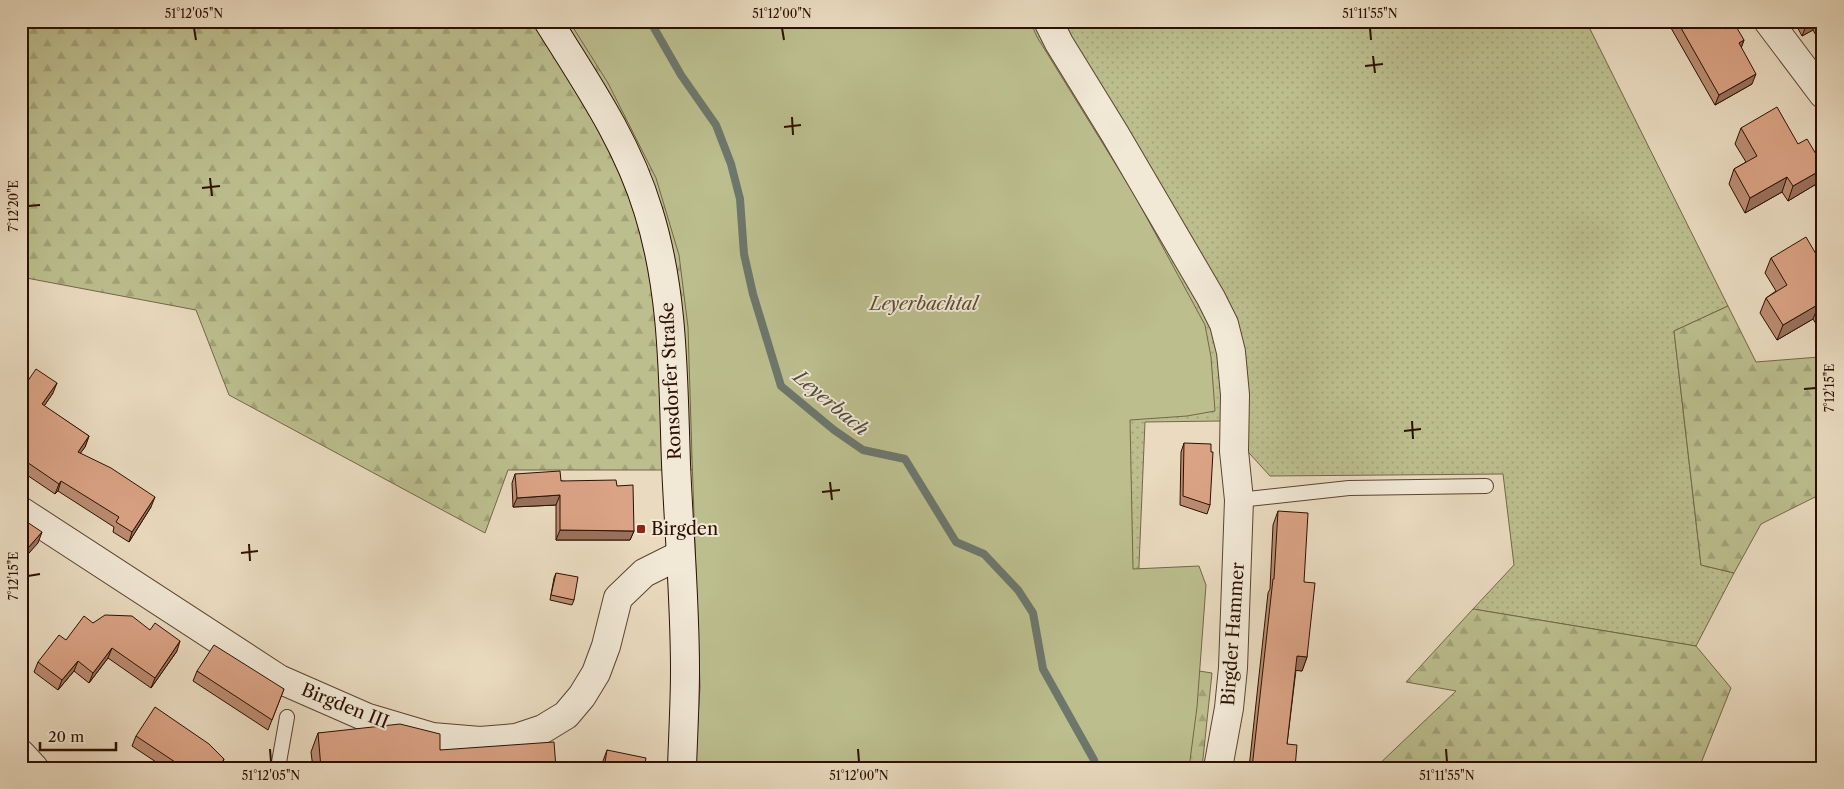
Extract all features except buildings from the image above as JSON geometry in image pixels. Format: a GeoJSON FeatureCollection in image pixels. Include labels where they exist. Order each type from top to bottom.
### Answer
{"type":"FeatureCollection","features":[{"type":"Feature","properties":{"kind":"street","name":"Ronsdorfer Straße"},"geometry":{"type":"LineString","coordinates":[[548,21],[608,118],[628,156],[648,208],[658,244],[666,287],[674,360],[685,671],[682,768]]}},
{"type":"Feature","properties":{"kind":"street","name":"Birgder Hammer"},"geometry":{"type":"LineString","coordinates":[[1048,21],[1059,43],[1207,290],[1224,324],[1231,352],[1235,395],[1234,451],[1239,500],[1233,668],[1229,708],[1218,768]]}},
{"type":"Feature","properties":{"kind":"street"},"geometry":{"type":"LineString","coordinates":[[1768,21],[1823,94]]}},
{"type":"Feature","properties":{"kind":"street","name":"Birgden III"},"geometry":{"type":"LineString","coordinates":[[21,511],[279,679],[368,718],[432,737],[480,741],[516,738],[543,729],[566,715],[582,696],[596,673],[606,646],[618,598],[644,573],[680,555]]}},
{"type":"Feature","properties":{"kind":"street"},"geometry":{"type":"LineString","coordinates":[[21,754],[34,768]]}},
{"type":"Feature","properties":{"kind":"lane"},"geometry":{"type":"LineString","coordinates":[[1239,500],[1349,488],[1486,486]]}},
{"type":"Feature","properties":{"kind":"lane"},"geometry":{"type":"LineString","coordinates":[[278,768],[287,717]]}},
{"type":"Feature","properties":{"kind":"green space"},"geometry":{"type":"Polygon","coordinates":[[[21,21],[708,21],[1134,661],[1212,673],[1202,768],[692,768],[705,470],[508,470],[485,533],[229,395],[196,310],[21,277],[21,21]]]}},
{"type":"Feature","properties":{"kind":"green space","name":"Leyerbachtal"},"geometry":{"type":"Polygon","coordinates":[[[569,21],[1030,21],[1037,37],[1134,194],[1205,325],[1211,357],[1215,411],[1187,416],[1130,420],[1133,569],[1199,566],[1206,585],[1197,707],[1189,768],[695,768],[700,687],[688,327],[679,255],[656,178],[608,83],[569,21]]]}},
{"type":"Feature","properties":{"kind":"green space"},"geometry":{"type":"Polygon","coordinates":[[[708,21],[1586,21],[1728,306],[1674,331],[1701,565],[1734,573],[1696,646],[1473,609],[1514,565],[1503,474],[1270,476],[1220,421],[1145,422],[1135,661],[708,21]]]}},
{"type":"Feature","properties":{"kind":"green space"},"geometry":{"type":"Polygon","coordinates":[[[1728,306],[1756,362],[1819,357],[1823,369],[1823,514],[1815,497],[1761,524],[1734,573],[1701,565],[1674,331],[1728,306]]]}},
{"type":"Feature","properties":{"kind":"green space"},"geometry":{"type":"Polygon","coordinates":[[[1473,609],[1696,646],[1731,688],[1699,768],[1375,768],[1456,691],[1406,682],[1473,609]]]}},
{"type":"Feature","properties":{"kind":"waterway","name":"Leyerbach"},"geometry":{"type":"LineString","coordinates":[[650,21],[681,75],[716,125],[731,164],[740,199],[744,254],[753,294],[781,386],[834,430],[863,450],[905,459],[956,542],[984,554],[1018,590],[1033,613],[1043,669],[1094,760],[1096,768]]}},
{"type":"Feature","properties":{"kind":"place","name":"Birgden"},"geometry":{"type":"Point","coordinates":[641,529]}}]}
